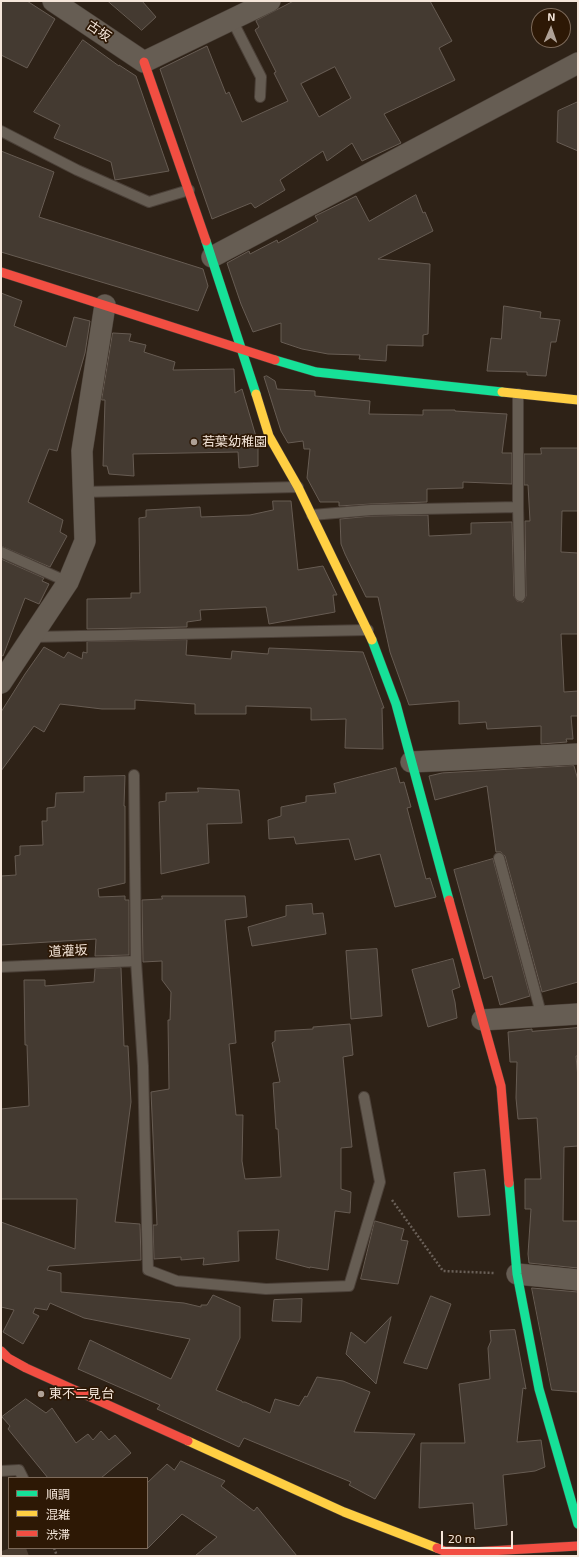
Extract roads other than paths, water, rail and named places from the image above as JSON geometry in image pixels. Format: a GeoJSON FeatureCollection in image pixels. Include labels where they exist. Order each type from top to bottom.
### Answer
{"type":"FeatureCollection","features":[{"type":"Feature","properties":{"kind":"street","name":"古坂"},"geometry":{"type":"LineString","coordinates":[[53,1],[144,62]]}},
{"type":"Feature","properties":{"kind":"street"},"geometry":{"type":"LineString","coordinates":[[270,1],[144,62],[212,257],[243,350],[269,436],[298,487],[368,630],[396,704],[501,1086],[517,1274],[539,1389],[578,1524]]}},
{"type":"Feature","properties":{"kind":"street"},"geometry":{"type":"LineString","coordinates":[[212,257],[578,63]]}},
{"type":"Feature","properties":{"kind":"street"},"geometry":{"type":"LineString","coordinates":[[1,272],[316,372],[578,400]]}},
{"type":"Feature","properties":{"kind":"street"},"geometry":{"type":"LineString","coordinates":[[1,683],[68,582],[85,542],[82,451],[105,305]]}},
{"type":"Feature","properties":{"kind":"street"},"geometry":{"type":"LineString","coordinates":[[411,762],[578,754]]}},
{"type":"Feature","properties":{"kind":"street"},"geometry":{"type":"LineString","coordinates":[[482,1020],[578,1014]]}},
{"type":"Feature","properties":{"kind":"street"},"geometry":{"type":"LineString","coordinates":[[517,1274],[578,1280]]}},
{"type":"Feature","properties":{"kind":"street"},"geometry":{"type":"LineString","coordinates":[[3,1357],[337,1509],[444,1554],[471,1552],[537,1552],[578,1546]]}},
{"type":"Feature","properties":{"kind":"lane"},"geometry":{"type":"LineString","coordinates":[[232,20],[261,77],[260,97]]}},
{"type":"Feature","properties":{"kind":"lane"},"geometry":{"type":"LineString","coordinates":[[1,131],[77,170],[149,202],[188,190]]}},
{"type":"Feature","properties":{"kind":"lane"},"geometry":{"type":"LineString","coordinates":[[518,394],[520,596]]}},
{"type":"Feature","properties":{"kind":"lane"},"geometry":{"type":"LineString","coordinates":[[83,492],[298,487]]}},
{"type":"Feature","properties":{"kind":"lane"},"geometry":{"type":"LineString","coordinates":[[312,515],[371,510],[518,507]]}},
{"type":"Feature","properties":{"kind":"lane"},"geometry":{"type":"LineString","coordinates":[[1,552],[68,582]]}},
{"type":"Feature","properties":{"kind":"lane"},"geometry":{"type":"LineString","coordinates":[[32,637],[368,630]]}},
{"type":"Feature","properties":{"kind":"lane"},"geometry":{"type":"LineString","coordinates":[[134,775],[136,961],[142,1066],[148,1270],[177,1281],[266,1290],[349,1286],[380,1182],[364,1097]]}},
{"type":"Feature","properties":{"kind":"lane"},"geometry":{"type":"LineString","coordinates":[[499,858],[542,1017]]}},
{"type":"Feature","properties":{"kind":"lane","name":"道灌坂"},"geometry":{"type":"LineString","coordinates":[[1,967],[136,961]]}},
{"type":"Feature","properties":{"kind":"lane"},"geometry":{"type":"LineString","coordinates":[[1,1471],[20,1470],[23,1477]]}},
{"type":"Feature","properties":{"kind":"place","name":"若葉幼稚園"},"geometry":{"type":"Point","coordinates":[194,442]}},
{"type":"Feature","properties":{"kind":"place","name":"東不二見台"},"geometry":{"type":"Point","coordinates":[41,1394]}}]}
